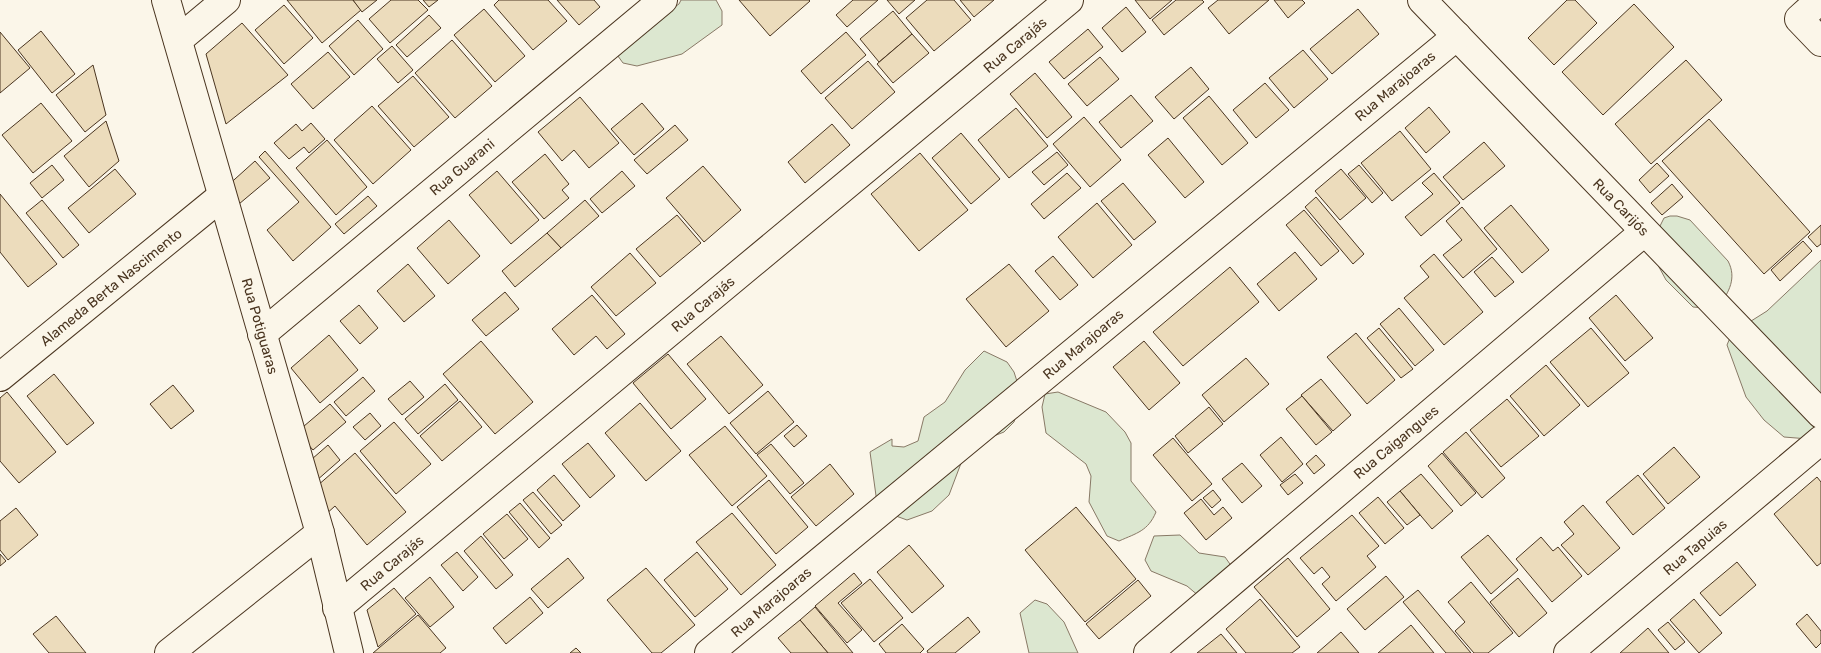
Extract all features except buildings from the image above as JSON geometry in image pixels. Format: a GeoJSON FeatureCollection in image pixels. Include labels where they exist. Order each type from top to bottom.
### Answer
{"type":"FeatureCollection","features":[{"type":"Feature","properties":{"kind":"street","name":"Rua Potiguaras"},"geometry":{"type":"LineString","coordinates":[[166,0],[320,533],[349,653]]}},
{"type":"Feature","properties":{"kind":"street"},"geometry":{"type":"LineString","coordinates":[[178,40],[226,0]]}},
{"type":"Feature","properties":{"kind":"street","name":"Rua Guarani"},"geometry":{"type":"LineString","coordinates":[[262,334],[663,0]]}},
{"type":"Feature","properties":{"kind":"street","name":"Rua Carajás"},"geometry":{"type":"LineString","coordinates":[[337,608],[1069,0]]}},
{"type":"Feature","properties":{"kind":"street","name":"Rua Carijós"},"geometry":{"type":"LineString","coordinates":[[1422,0],[1821,414]]}},
{"type":"Feature","properties":{"kind":"street"},"geometry":{"type":"LineString","coordinates":[[1820,0],[1799,19],[1821,42]]}},
{"type":"Feature","properties":{"kind":"street","name":"Rua Marajoaras"},"geometry":{"type":"LineString","coordinates":[[709,653],[1457,36]]}},
{"type":"Feature","properties":{"kind":"street","name":"Alameda Berta Nascimento"},"geometry":{"type":"LineString","coordinates":[[0,377],[222,196]]}},
{"type":"Feature","properties":{"kind":"street","name":"Rua Caigangues"},"geometry":{"type":"LineString","coordinates":[[1148,653],[1644,232]]}},
{"type":"Feature","properties":{"kind":"street","name":"Rua Tapuias"},"geometry":{"type":"LineString","coordinates":[[1568,653],[1821,440]]}},
{"type":"Feature","properties":{"kind":"street"},"geometry":{"type":"LineString","coordinates":[[169,653],[320,533]]}},
{"type":"Feature","properties":{"kind":"green space"},"geometry":{"type":"Polygon","coordinates":[[[681,0],[716,0],[722,11],[722,25],[682,54],[637,66],[623,63],[615,52],[624,41],[679,4],[681,0]]]}},
{"type":"Feature","properties":{"kind":"green space"},"geometry":{"type":"Polygon","coordinates":[[[1670,216],[1690,220],[1728,261],[1732,273],[1731,285],[1719,306],[1693,307],[1666,280],[1659,267],[1655,253],[1660,226],[1664,218],[1670,216]]]}},
{"type":"Feature","properties":{"kind":"green space"},"geometry":{"type":"Polygon","coordinates":[[[1821,260],[1821,440],[1784,437],[1764,420],[1746,397],[1727,345],[1732,333],[1767,311],[1821,260]]]}},
{"type":"Feature","properties":{"kind":"green space"},"geometry":{"type":"Polygon","coordinates":[[[984,351],[1007,362],[1014,372],[1022,397],[1014,422],[1004,432],[981,441],[963,458],[949,495],[932,511],[907,520],[885,512],[877,503],[870,452],[892,439],[892,446],[904,447],[918,441],[924,417],[945,402],[965,370],[984,351]]]}},
{"type":"Feature","properties":{"kind":"green space"},"geometry":{"type":"Polygon","coordinates":[[[1058,392],[1106,412],[1125,432],[1131,443],[1131,481],[1156,512],[1141,531],[1119,541],[1107,536],[1089,502],[1091,476],[1086,464],[1046,433],[1042,407],[1045,394],[1058,392]]]}},
{"type":"Feature","properties":{"kind":"green space"},"geometry":{"type":"Polygon","coordinates":[[[1180,535],[1199,553],[1225,557],[1239,577],[1206,602],[1187,586],[1151,571],[1145,560],[1154,536],[1180,535]]]}},
{"type":"Feature","properties":{"kind":"green space"},"geometry":{"type":"Polygon","coordinates":[[[1035,600],[1047,604],[1064,622],[1078,653],[1029,653],[1020,613],[1035,600]]]}}]}
